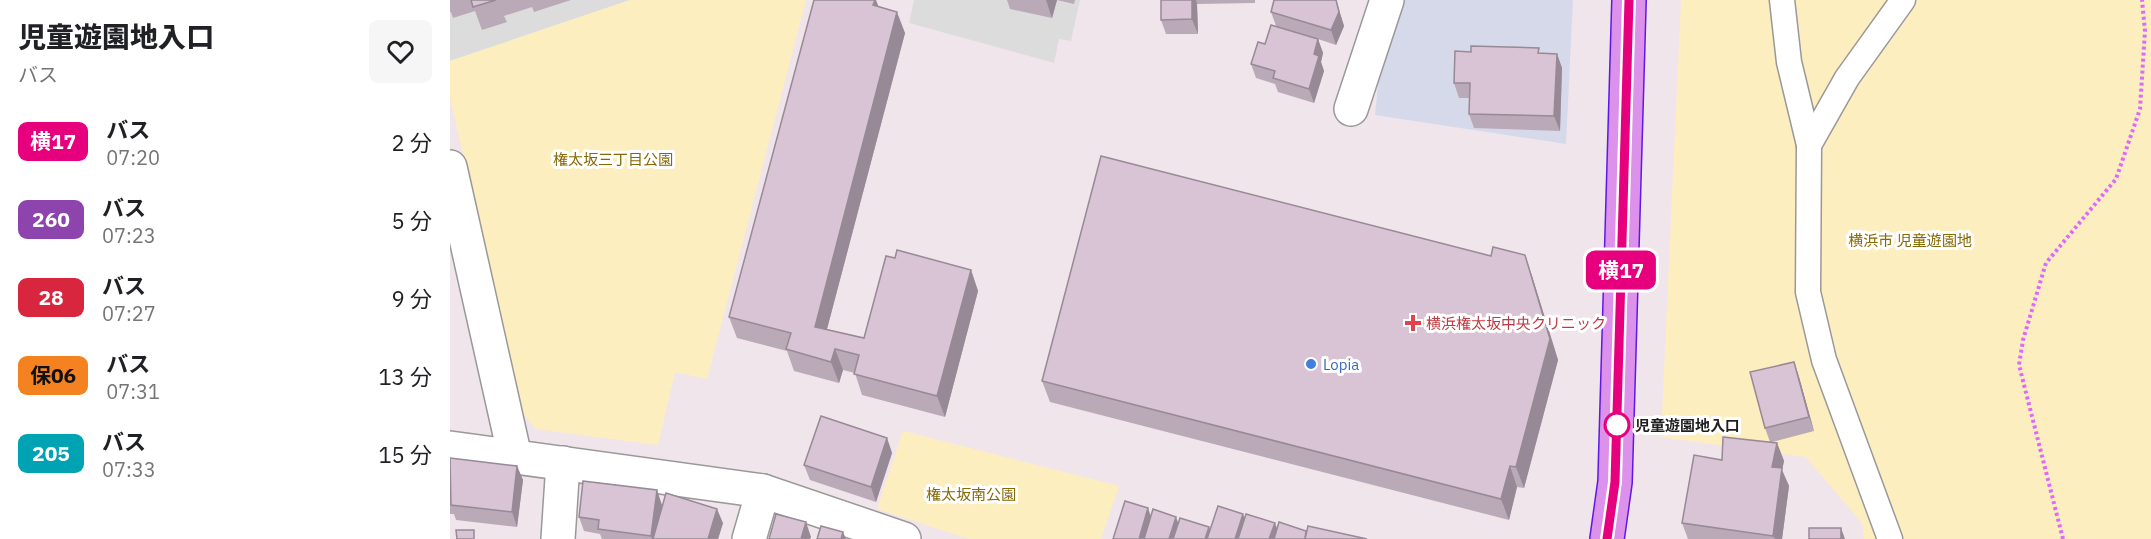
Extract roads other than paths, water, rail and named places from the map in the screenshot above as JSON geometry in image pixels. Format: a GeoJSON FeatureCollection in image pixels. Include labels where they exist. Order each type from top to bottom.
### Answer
{"type":"FeatureCollection","features":[{"type":"Feature","properties":{"kind":"highway"},"geometry":{"type":"LineString","coordinates":[[1607,539],[1615,482],[1629,0]]}},
{"type":"Feature","properties":{"kind":"street"},"geometry":{"type":"LineString","coordinates":[[1351,109],[1387,0]]}},
{"type":"Feature","properties":{"kind":"street"},"geometry":{"type":"LineString","coordinates":[[450,167],[516,457]]}},
{"type":"Feature","properties":{"kind":"street"},"geometry":{"type":"LineString","coordinates":[[450,448],[764,491],[904,539]]}},
{"type":"Feature","properties":{"kind":"street"},"geometry":{"type":"LineString","coordinates":[[558,539],[563,464]]}},
{"type":"Feature","properties":{"kind":"street"},"geometry":{"type":"LineString","coordinates":[[749,539],[764,491]]}},
{"type":"Feature","properties":{"kind":"lane"},"geometry":{"type":"LineString","coordinates":[[1782,0],[1788,62],[1809,145],[1808,292],[1824,360],[1890,539]]}},
{"type":"Feature","properties":{"kind":"lane"},"geometry":{"type":"LineString","coordinates":[[1809,145],[1847,78],[1903,0]]}},
{"type":"Feature","properties":{"kind":"place","name":"横浜権太坂中央クリニック"},"geometry":{"type":"Point","coordinates":[1413,323]}},
{"type":"Feature","properties":{"kind":"place","name":"Lopia"},"geometry":{"type":"Point","coordinates":[1311,364]}},
{"type":"Feature","properties":{"kind":"place","name":"児童遊園地入口"},"geometry":{"type":"Point","coordinates":[1617,425]}},
{"type":"Feature","properties":{"kind":"park label","name":"権太坂三丁目公園"},"geometry":{"type":"Point","coordinates":[613,159]}},
{"type":"Feature","properties":{"kind":"park label","name":"横浜市 児童遊園地"},"geometry":{"type":"Point","coordinates":[1910,240]}},
{"type":"Feature","properties":{"kind":"park label","name":"権太坂南公園"},"geometry":{"type":"Point","coordinates":[971,494]}}]}
